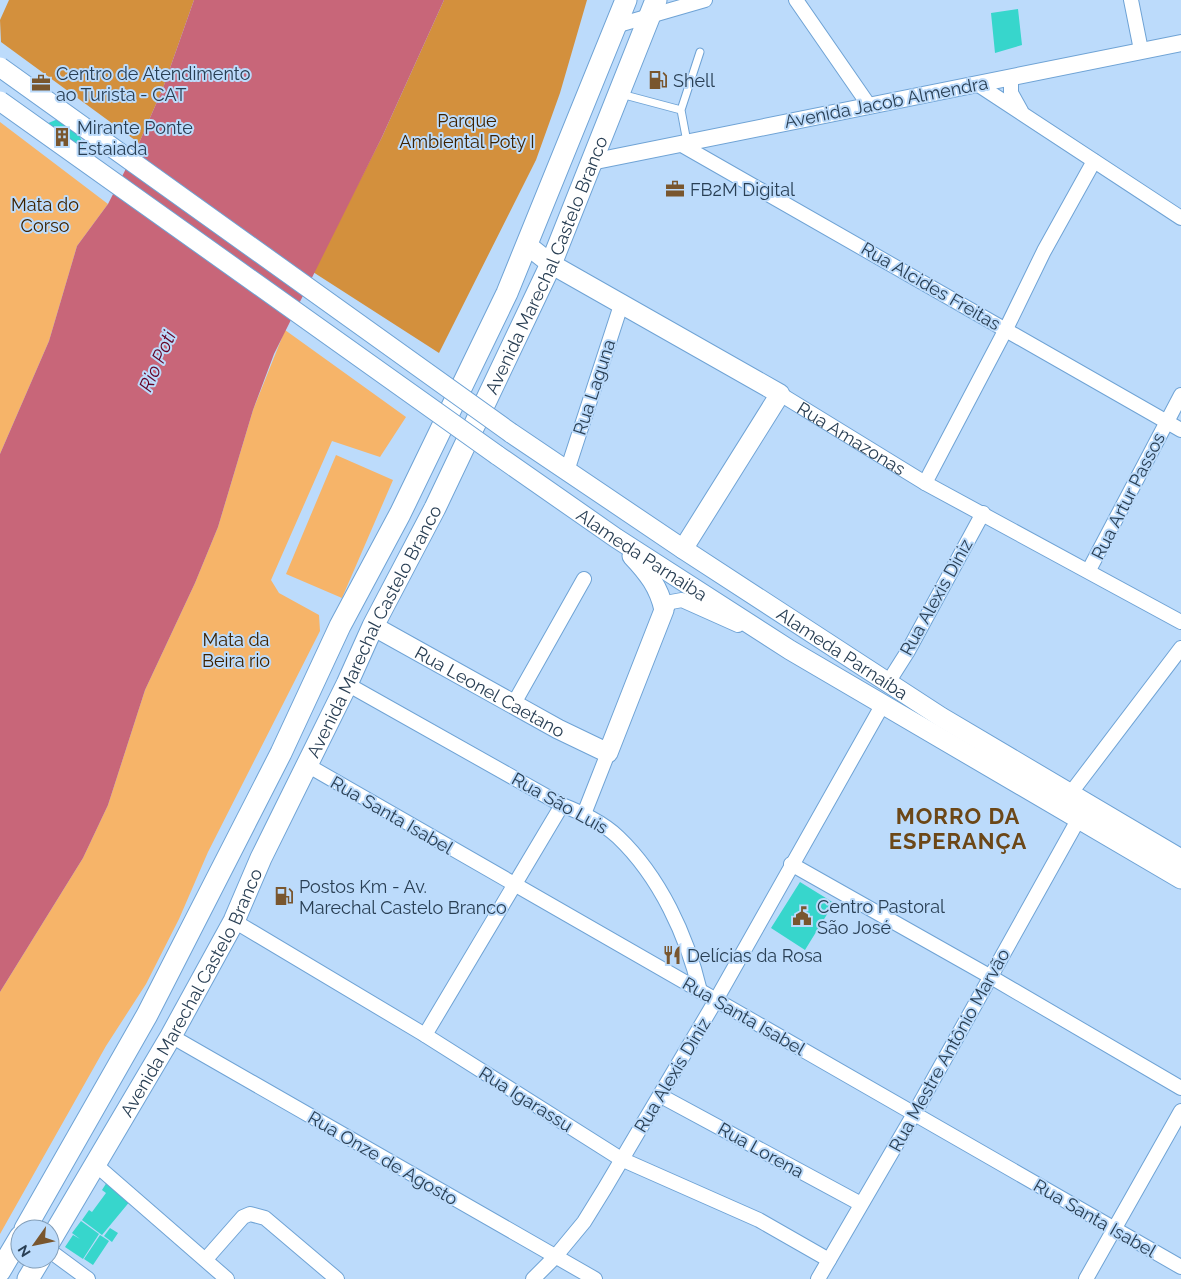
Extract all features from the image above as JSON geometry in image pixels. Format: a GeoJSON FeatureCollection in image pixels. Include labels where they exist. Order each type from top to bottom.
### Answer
{"type":"FeatureCollection","features":[{"type":"Feature","properties":{"kind":"main road","name":"Avenida Marechal Castelo Branco"},"geometry":{"type":"LineString","coordinates":[[31,1219],[147,1015],[236,843],[340,626],[421,472],[507,293],[626,0]]}},
{"type":"Feature","properties":{"kind":"main road","name":"Avenida Marechal Castelo Branco"},"geometry":{"type":"LineString","coordinates":[[60,1224],[171,1036],[234,921],[261,858],[347,684],[373,626],[446,486],[550,264],[653,8]]}},
{"type":"Feature","properties":{"kind":"main road","name":"Alameda Parnaíba"},"geometry":{"type":"LineString","coordinates":[[0,67],[511,433],[683,549],[889,681],[941,717],[1181,859]]}},
{"type":"Feature","properties":{"kind":"main road","name":"Alameda Parnaiba"},"geometry":{"type":"LineString","coordinates":[[0,101],[496,455],[616,538],[790,650],[1181,879]]}},
{"type":"Feature","properties":{"kind":"main road","name":"Rua Amazonas"},"geometry":{"type":"LineString","coordinates":[[527,245],[550,264],[622,302],[780,394]]}},
{"type":"Feature","properties":{"kind":"main road"},"geometry":{"type":"LineString","coordinates":[[683,549],[780,394]]}},
{"type":"Feature","properties":{"kind":"main road"},"geometry":{"type":"LineString","coordinates":[[421,472],[446,486]]}},
{"type":"Feature","properties":{"kind":"main road"},"geometry":{"type":"LineString","coordinates":[[608,753],[664,610],[656,585],[616,538]]}},
{"type":"Feature","properties":{"kind":"main road","name":"Rua Leonel Caetano"},"geometry":{"type":"LineString","coordinates":[[373,626],[513,705],[608,753]]}},
{"type":"Feature","properties":{"kind":"main road"},"geometry":{"type":"LineString","coordinates":[[236,843],[261,858]]}},
{"type":"Feature","properties":{"kind":"main road"},"geometry":{"type":"LineString","coordinates":[[88,1118],[114,1133]]}},
{"type":"Feature","properties":{"kind":"main road"},"geometry":{"type":"LineString","coordinates":[[0,1271],[10,1254]]}},
{"type":"Feature","properties":{"kind":"street"},"geometry":{"type":"LineString","coordinates":[[616,26],[653,8],[705,0]]}},
{"type":"Feature","properties":{"kind":"street"},"geometry":{"type":"LineString","coordinates":[[796,0],[868,104]]}},
{"type":"Feature","properties":{"kind":"street"},"geometry":{"type":"LineString","coordinates":[[1131,0],[1141,50]]}},
{"type":"Feature","properties":{"kind":"street","name":"Avenida Jacob Almendra"},"geometry":{"type":"LineString","coordinates":[[591,162],[868,104],[1181,43]]}},
{"type":"Feature","properties":{"kind":"street"},"geometry":{"type":"LineString","coordinates":[[1011,77],[1011,93],[1025,116]]}},
{"type":"Feature","properties":{"kind":"street"},"geometry":{"type":"LineString","coordinates":[[977,84],[1181,218]]}},
{"type":"Feature","properties":{"kind":"street","name":"Rua Alcides Freitas"},"geometry":{"type":"LineString","coordinates":[[684,143],[1181,430]]}},
{"type":"Feature","properties":{"kind":"street"},"geometry":{"type":"LineString","coordinates":[[925,483],[1006,329],[1044,251],[1094,161]]}},
{"type":"Feature","properties":{"kind":"street","name":"Rua Laguna"},"geometry":{"type":"LineString","coordinates":[[567,471],[622,302]]}},
{"type":"Feature","properties":{"kind":"street","name":"Rua Amazonas"},"geometry":{"type":"LineString","coordinates":[[780,394],[925,483],[1089,570],[1181,622]]}},
{"type":"Feature","properties":{"kind":"street","name":"Rua Artur Passos"},"geometry":{"type":"LineString","coordinates":[[1089,570],[1181,395]]}},
{"type":"Feature","properties":{"kind":"street","name":"Rua Alexis Diniz"},"geometry":{"type":"LineString","coordinates":[[889,681],[908,651],[983,513]]}},
{"type":"Feature","properties":{"kind":"street"},"geometry":{"type":"LineString","coordinates":[[513,705],[584,579]]}},
{"type":"Feature","properties":{"kind":"street","name":"Alameda Parnaiba"},"geometry":{"type":"LineString","coordinates":[[664,610],[670,602],[682,600],[790,650]]}},
{"type":"Feature","properties":{"kind":"street"},"geometry":{"type":"LineString","coordinates":[[1070,794],[1181,648]]}},
{"type":"Feature","properties":{"kind":"street","name":"Rua São Luis"},"geometry":{"type":"LineString","coordinates":[[347,684],[562,805],[584,814],[618,837],[642,864],[678,927],[700,991]]}},
{"type":"Feature","properties":{"kind":"street","name":"Rua Alexis Diniz"},"geometry":{"type":"LineString","coordinates":[[534,1279],[584,1222],[661,1096],[883,704]]}},
{"type":"Feature","properties":{"kind":"street"},"geometry":{"type":"LineString","coordinates":[[584,814],[608,753]]}},
{"type":"Feature","properties":{"kind":"street","name":"Rua Santa Isabel"},"geometry":{"type":"LineString","coordinates":[[307,765],[1181,1267]]}},
{"type":"Feature","properties":{"kind":"street"},"geometry":{"type":"LineString","coordinates":[[425,1035],[562,805]]}},
{"type":"Feature","properties":{"kind":"street","name":"Rua Mestre Antônio Marvão"},"geometry":{"type":"LineString","coordinates":[[818,1279],[914,1114],[1078,820]]}},
{"type":"Feature","properties":{"kind":"street"},"geometry":{"type":"LineString","coordinates":[[791,864],[991,977],[1181,1088]]}},
{"type":"Feature","properties":{"kind":"street","name":"Rua Igarassu"},"geometry":{"type":"LineString","coordinates":[[234,921],[425,1035],[621,1159],[759,1220],[829,1260]]}},
{"type":"Feature","properties":{"kind":"street","name":"Rua Onze de Agosto"},"geometry":{"type":"LineString","coordinates":[[171,1036],[595,1279]]}},
{"type":"Feature","properties":{"kind":"street","name":"Rua Lorena"},"geometry":{"type":"LineString","coordinates":[[661,1096],[861,1204]]}},
{"type":"Feature","properties":{"kind":"street"},"geometry":{"type":"LineString","coordinates":[[1086,1279],[1181,1112]]}},
{"type":"Feature","properties":{"kind":"street"},"geometry":{"type":"LineString","coordinates":[[96,1165],[206,1259],[224,1278]]}},
{"type":"Feature","properties":{"kind":"street"},"geometry":{"type":"LineString","coordinates":[[206,1259],[243,1217],[258,1215],[337,1279]]}},
{"type":"Feature","properties":{"kind":"street"},"geometry":{"type":"LineString","coordinates":[[60,1258],[88,1279]]}},
{"type":"Feature","properties":{"kind":"lane"},"geometry":{"type":"LineString","coordinates":[[684,143],[681,110],[700,52]]}},
{"type":"Feature","properties":{"kind":"lane"},"geometry":{"type":"LineString","coordinates":[[619,93],[681,110]]}},
{"type":"Feature","properties":{"kind":"green space"},"geometry":{"type":"Polygon","coordinates":[[[9,0],[194,0],[163,88],[139,143],[1,42],[0,20],[9,0]]]}},
{"type":"Feature","properties":{"kind":"green space","name":"Parque Ambiental Poty I"},"geometry":{"type":"Polygon","coordinates":[[[444,0],[587,0],[560,93],[536,160],[439,353],[313,272],[382,137],[444,0]]]}},
{"type":"Feature","properties":{"kind":"green space","name":"Mata do Corso"},"geometry":{"type":"Polygon","coordinates":[[[0,122],[108,204],[77,246],[49,341],[0,454],[0,122]]]}},
{"type":"Feature","properties":{"kind":"green space","name":"Mata da Beira rio"},"geometry":{"type":"Polygon","coordinates":[[[285,330],[406,417],[380,457],[332,441],[271,580],[279,593],[319,615],[320,631],[208,852],[179,919],[146,984],[106,1046],[0,1234],[0,992],[83,858],[108,805],[145,690],[195,583],[218,527],[253,410],[285,330]]]}},
{"type":"Feature","properties":{"kind":"green space"},"geometry":{"type":"Polygon","coordinates":[[[336,455],[393,480],[342,598],[286,574],[336,455]]]}},
{"type":"Feature","properties":{"kind":"water","name":"Rio Poti"},"geometry":{"type":"Polygon","coordinates":[[[194,0],[444,0],[382,137],[274,354],[253,410],[218,527],[195,583],[145,690],[108,805],[83,858],[0,992],[0,454],[49,341],[77,246],[108,204],[139,143],[163,88],[194,0]]]}},
{"type":"Feature","properties":{"kind":"building"},"geometry":{"type":"Polygon","coordinates":[[[1018,9],[1022,45],[995,53],[991,13],[1018,9]]]}},
{"type":"Feature","properties":{"kind":"building"},"geometry":{"type":"Polygon","coordinates":[[[58,119],[79,134],[83,145],[81,150],[46,124],[58,119]]]}},
{"type":"Feature","properties":{"kind":"building","name":"Centro Pastoral São José"},"geometry":{"type":"Polygon","coordinates":[[[800,882],[834,903],[805,950],[771,928],[800,882]]]}},
{"type":"Feature","properties":{"kind":"building"},"geometry":{"type":"Polygon","coordinates":[[[107,1182],[131,1200],[102,1235],[82,1220],[89,1210],[92,1212],[106,1193],[102,1190],[107,1182]]]}},
{"type":"Feature","properties":{"kind":"building"},"geometry":{"type":"Polygon","coordinates":[[[81,1221],[99,1234],[83,1259],[65,1247],[73,1235],[80,1239],[72,1233],[81,1221]]]}},
{"type":"Feature","properties":{"kind":"building"},"geometry":{"type":"Polygon","coordinates":[[[110,1228],[118,1233],[112,1242],[104,1236],[110,1228]]]}},
{"type":"Feature","properties":{"kind":"building"},"geometry":{"type":"Polygon","coordinates":[[[100,1235],[109,1241],[93,1265],[84,1259],[100,1235]]]}},
{"type":"Feature","properties":{"kind":"place","name":"Shell"},"geometry":{"type":"Point","coordinates":[658,80]}},
{"type":"Feature","properties":{"kind":"place","name":"Centro de Atendimento ao Turista - CAT"},"geometry":{"type":"Point","coordinates":[41,83]}},
{"type":"Feature","properties":{"kind":"place","name":"Mirante Ponte Estaiada"},"geometry":{"type":"Point","coordinates":[62,137]}},
{"type":"Feature","properties":{"kind":"place","name":"FB2M Digital"},"geometry":{"type":"Point","coordinates":[675,189]}},
{"type":"Feature","properties":{"kind":"place","name":"Postos Km - Av. Marechal Castelo Branco"},"geometry":{"type":"Point","coordinates":[284,896]}},
{"type":"Feature","properties":{"kind":"place","name":"Centro Pastoral São José"},"geometry":{"type":"Point","coordinates":[802,916]}},
{"type":"Feature","properties":{"kind":"place","name":"Delícias da Rosa"},"geometry":{"type":"Point","coordinates":[672,955]}},
{"type":"Feature","properties":{"kind":"district","name":"MORRO DA ESPERANÇA"},"geometry":{"type":"Point","coordinates":[958,828]}}]}
